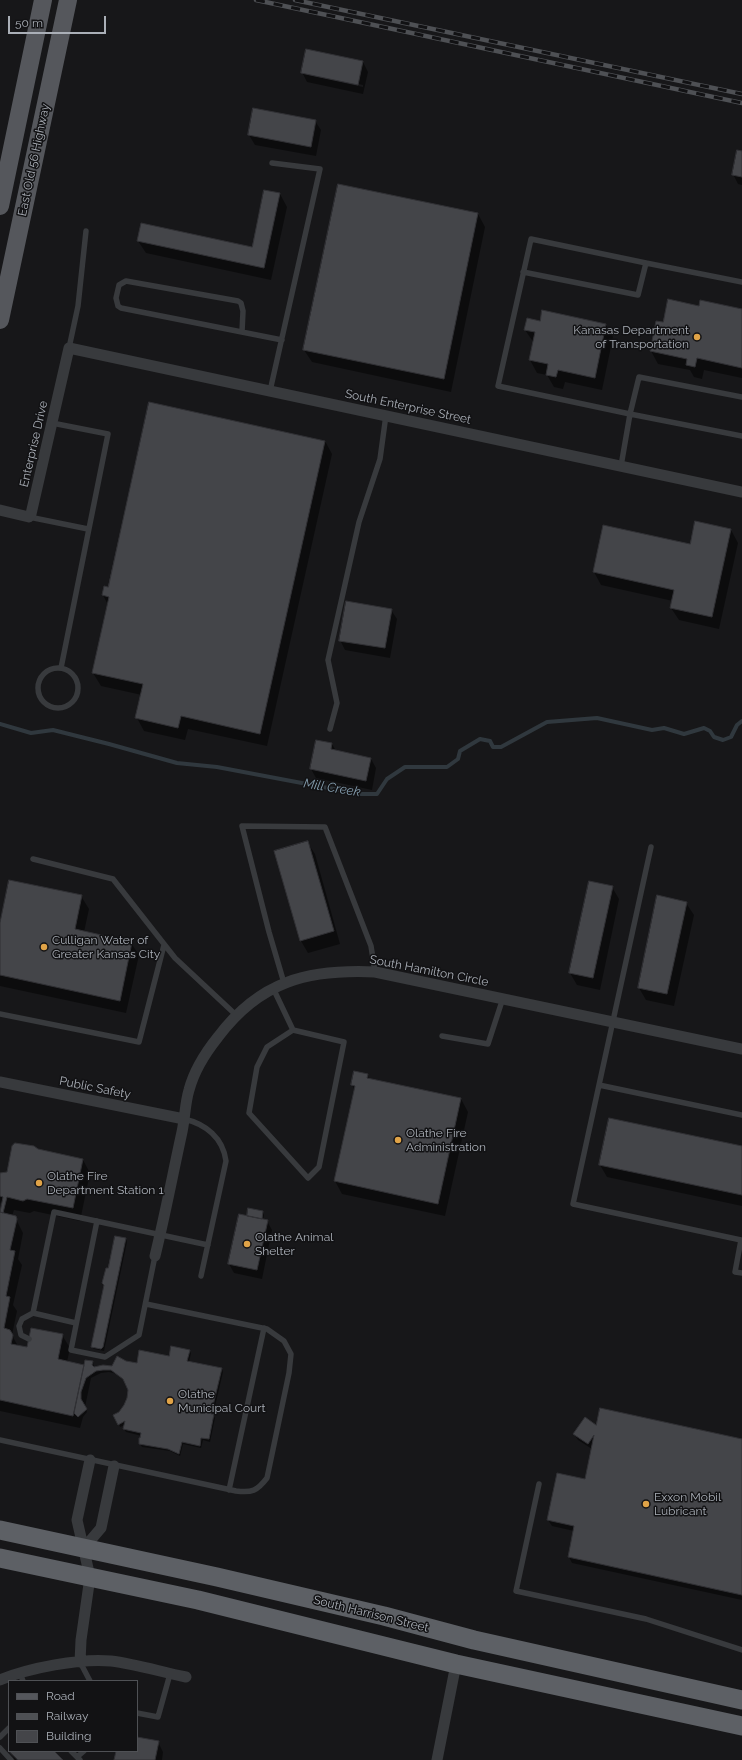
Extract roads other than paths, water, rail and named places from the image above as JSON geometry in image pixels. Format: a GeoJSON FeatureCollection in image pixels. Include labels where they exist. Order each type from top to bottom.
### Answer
{"type":"FeatureCollection","features":[{"type":"Feature","properties":{"kind":"highway","name":"South Harrison Street"},"geometry":{"type":"LineString","coordinates":[[0,1530],[217,1577],[555,1659],[742,1700]]}},
{"type":"Feature","properties":{"kind":"highway"},"geometry":{"type":"LineString","coordinates":[[0,1558],[198,1600],[456,1664],[742,1726]]}},
{"type":"Feature","properties":{"kind":"main road","name":"East Old 56 Highway"},"geometry":{"type":"LineString","coordinates":[[0,206],[44,0]]}},
{"type":"Feature","properties":{"kind":"main road","name":"East Old 56 Highway"},"geometry":{"type":"LineString","coordinates":[[0,320],[68,0]]}},
{"type":"Feature","properties":{"kind":"street","name":"South Enterprise Street"},"geometry":{"type":"LineString","coordinates":[[69,348],[742,492]]}},
{"type":"Feature","properties":{"kind":"street","name":"Enterprise Drive"},"geometry":{"type":"LineString","coordinates":[[29,516],[69,348]]}},
{"type":"Feature","properties":{"kind":"street"},"geometry":{"type":"LineString","coordinates":[[0,510],[29,516]]}},
{"type":"Feature","properties":{"kind":"street","name":"South Hamilton Circle"},"geometry":{"type":"LineString","coordinates":[[155,1256],[184,1119],[188,1090],[211,1045],[236,1015],[273,987],[284,983],[322,973],[348,971],[375,972],[742,1049]]}},
{"type":"Feature","properties":{"kind":"street","name":"Public Safety"},"geometry":{"type":"LineString","coordinates":[[0,1082],[184,1119]]}},
{"type":"Feature","properties":{"kind":"street"},"geometry":{"type":"LineString","coordinates":[[80,1662],[81,1640],[90,1577],[77,1520],[90,1460]]}},
{"type":"Feature","properties":{"kind":"street"},"geometry":{"type":"LineString","coordinates":[[84,1548],[101,1528],[114,1466]]}},
{"type":"Feature","properties":{"kind":"street"},"geometry":{"type":"LineString","coordinates":[[0,1680],[21,1677],[57,1665],[80,1662],[110,1661],[186,1677]]}},
{"type":"Feature","properties":{"kind":"street"},"geometry":{"type":"LineString","coordinates":[[437,1760],[456,1664]]}},
{"type":"Feature","properties":{"kind":"lane"},"geometry":{"type":"LineString","coordinates":[[270,391],[320,169],[272,163]]}},
{"type":"Feature","properties":{"kind":"lane"},"geometry":{"type":"LineString","coordinates":[[69,348],[78,306],[86,231]]}},
{"type":"Feature","properties":{"kind":"lane"},"geometry":{"type":"LineString","coordinates":[[742,282],[531,239],[498,386],[742,436]]}},
{"type":"Feature","properties":{"kind":"lane"},"geometry":{"type":"LineString","coordinates":[[523,272],[638,295],[646,263]]}},
{"type":"Feature","properties":{"kind":"lane"},"geometry":{"type":"LineString","coordinates":[[242,332],[243,311],[241,303],[238,301],[126,281],[119,284],[116,298],[118,306],[121,308],[282,340]]}},
{"type":"Feature","properties":{"kind":"lane"},"geometry":{"type":"LineString","coordinates":[[621,466],[638,377],[742,398]]}},
{"type":"Feature","properties":{"kind":"lane"},"geometry":{"type":"LineString","coordinates":[[330,729],[337,703],[328,660],[359,522],[380,459],[386,415]]}},
{"type":"Feature","properties":{"kind":"lane"},"geometry":{"type":"LineString","coordinates":[[52,423],[108,434],[61,668]]}},
{"type":"Feature","properties":{"kind":"lane"},"geometry":{"type":"LineString","coordinates":[[29,516],[88,530]]}},
{"type":"Feature","properties":{"kind":"lane"},"geometry":{"type":"LineString","coordinates":[[61,668],[74,675],[78,687],[78,694],[70,704],[58,709],[52,708],[41,700],[38,687],[43,674],[48,670],[61,668]]}},
{"type":"Feature","properties":{"kind":"lane"},"geometry":{"type":"LineString","coordinates":[[284,983],[269,932],[242,826],[326,827],[371,946],[375,972]]}},
{"type":"Feature","properties":{"kind":"lane"},"geometry":{"type":"LineString","coordinates":[[652,847],[573,1204],[741,1240],[735,1272],[742,1273]]}},
{"type":"Feature","properties":{"kind":"lane"},"geometry":{"type":"LineString","coordinates":[[33,860],[113,880],[175,958],[236,1015]]}},
{"type":"Feature","properties":{"kind":"lane"},"geometry":{"type":"LineString","coordinates":[[0,1014],[139,1042],[164,945]]}},
{"type":"Feature","properties":{"kind":"lane"},"geometry":{"type":"LineString","coordinates":[[273,987],[293,1030]]}},
{"type":"Feature","properties":{"kind":"lane"},"geometry":{"type":"LineString","coordinates":[[442,1036],[488,1044],[503,998]]}},
{"type":"Feature","properties":{"kind":"lane"},"geometry":{"type":"LineString","coordinates":[[293,1030],[344,1042],[319,1166],[308,1178],[249,1113],[257,1067],[267,1047],[293,1030]]}},
{"type":"Feature","properties":{"kind":"lane"},"geometry":{"type":"LineString","coordinates":[[599,1085],[742,1115]]}},
{"type":"Feature","properties":{"kind":"lane"},"geometry":{"type":"LineString","coordinates":[[184,1119],[198,1122],[221,1142],[225,1151],[226,1161],[201,1276]]}},
{"type":"Feature","properties":{"kind":"lane"},"geometry":{"type":"LineString","coordinates":[[33,1313],[54,1212],[208,1245]]}},
{"type":"Feature","properties":{"kind":"lane"},"geometry":{"type":"LineString","coordinates":[[97,1221],[71,1350],[105,1357],[139,1335],[155,1256]]}},
{"type":"Feature","properties":{"kind":"lane"},"geometry":{"type":"LineString","coordinates":[[0,1440],[229,1490],[245,1492],[258,1489],[266,1478],[289,1372],[291,1354],[284,1341],[264,1328],[146,1304]]}},
{"type":"Feature","properties":{"kind":"lane"},"geometry":{"type":"LineString","coordinates":[[29,1339],[21,1335],[19,1326],[22,1319],[33,1313],[76,1323]]}},
{"type":"Feature","properties":{"kind":"lane"},"geometry":{"type":"LineString","coordinates":[[229,1490],[264,1328]]}},
{"type":"Feature","properties":{"kind":"lane"},"geometry":{"type":"LineString","coordinates":[[539,1484],[516,1591],[646,1619],[742,1650]]}},
{"type":"Feature","properties":{"kind":"lane"},"geometry":{"type":"LineString","coordinates":[[80,1662],[89,1680]]}},
{"type":"Feature","properties":{"kind":"lane"},"geometry":{"type":"LineString","coordinates":[[138,1713],[158,1717],[170,1674]]}},
{"type":"Feature","properties":{"kind":"lane"},"geometry":{"type":"LineString","coordinates":[[0,1737],[8,1729]]}},
{"type":"Feature","properties":{"kind":"lane"},"geometry":{"type":"LineString","coordinates":[[0,1748],[11,1760]]}},
{"type":"Feature","properties":{"kind":"waterway","name":"Mill Creek"},"geometry":{"type":"LineString","coordinates":[[0,724],[31,733],[53,730],[177,763],[217,767],[360,794],[377,794],[387,779],[405,767],[447,767],[458,759],[460,751],[480,739],[490,741],[493,747],[501,747],[547,722],[597,718],[652,730],[664,728],[684,734],[704,728],[710,731],[714,737],[723,740],[731,737],[737,725],[742,721]]}},
{"type":"Feature","properties":{"kind":"railway"},"geometry":{"type":"LineString","coordinates":[[256,0],[742,103]]}},
{"type":"Feature","properties":{"kind":"railway"},"geometry":{"type":"LineString","coordinates":[[295,0],[742,94]]}},
{"type":"Feature","properties":{"kind":"place","name":"Kanasas Department of Transportation"},"geometry":{"type":"Point","coordinates":[697,337]}},
{"type":"Feature","properties":{"kind":"place","name":"Culligan Water of Greater Kansas City"},"geometry":{"type":"Point","coordinates":[44,947]}},
{"type":"Feature","properties":{"kind":"place","name":"Olathe Fire Administration"},"geometry":{"type":"Point","coordinates":[398,1140]}},
{"type":"Feature","properties":{"kind":"place","name":"Olathe Fire Department Station 1"},"geometry":{"type":"Point","coordinates":[39,1183]}},
{"type":"Feature","properties":{"kind":"place","name":"Olathe Animal Shelter"},"geometry":{"type":"Point","coordinates":[247,1244]}},
{"type":"Feature","properties":{"kind":"place","name":"Olathe Municipal Court"},"geometry":{"type":"Point","coordinates":[170,1401]}},
{"type":"Feature","properties":{"kind":"place","name":"Exxon Mobil Lubricant"},"geometry":{"type":"Point","coordinates":[646,1504]}}]}
